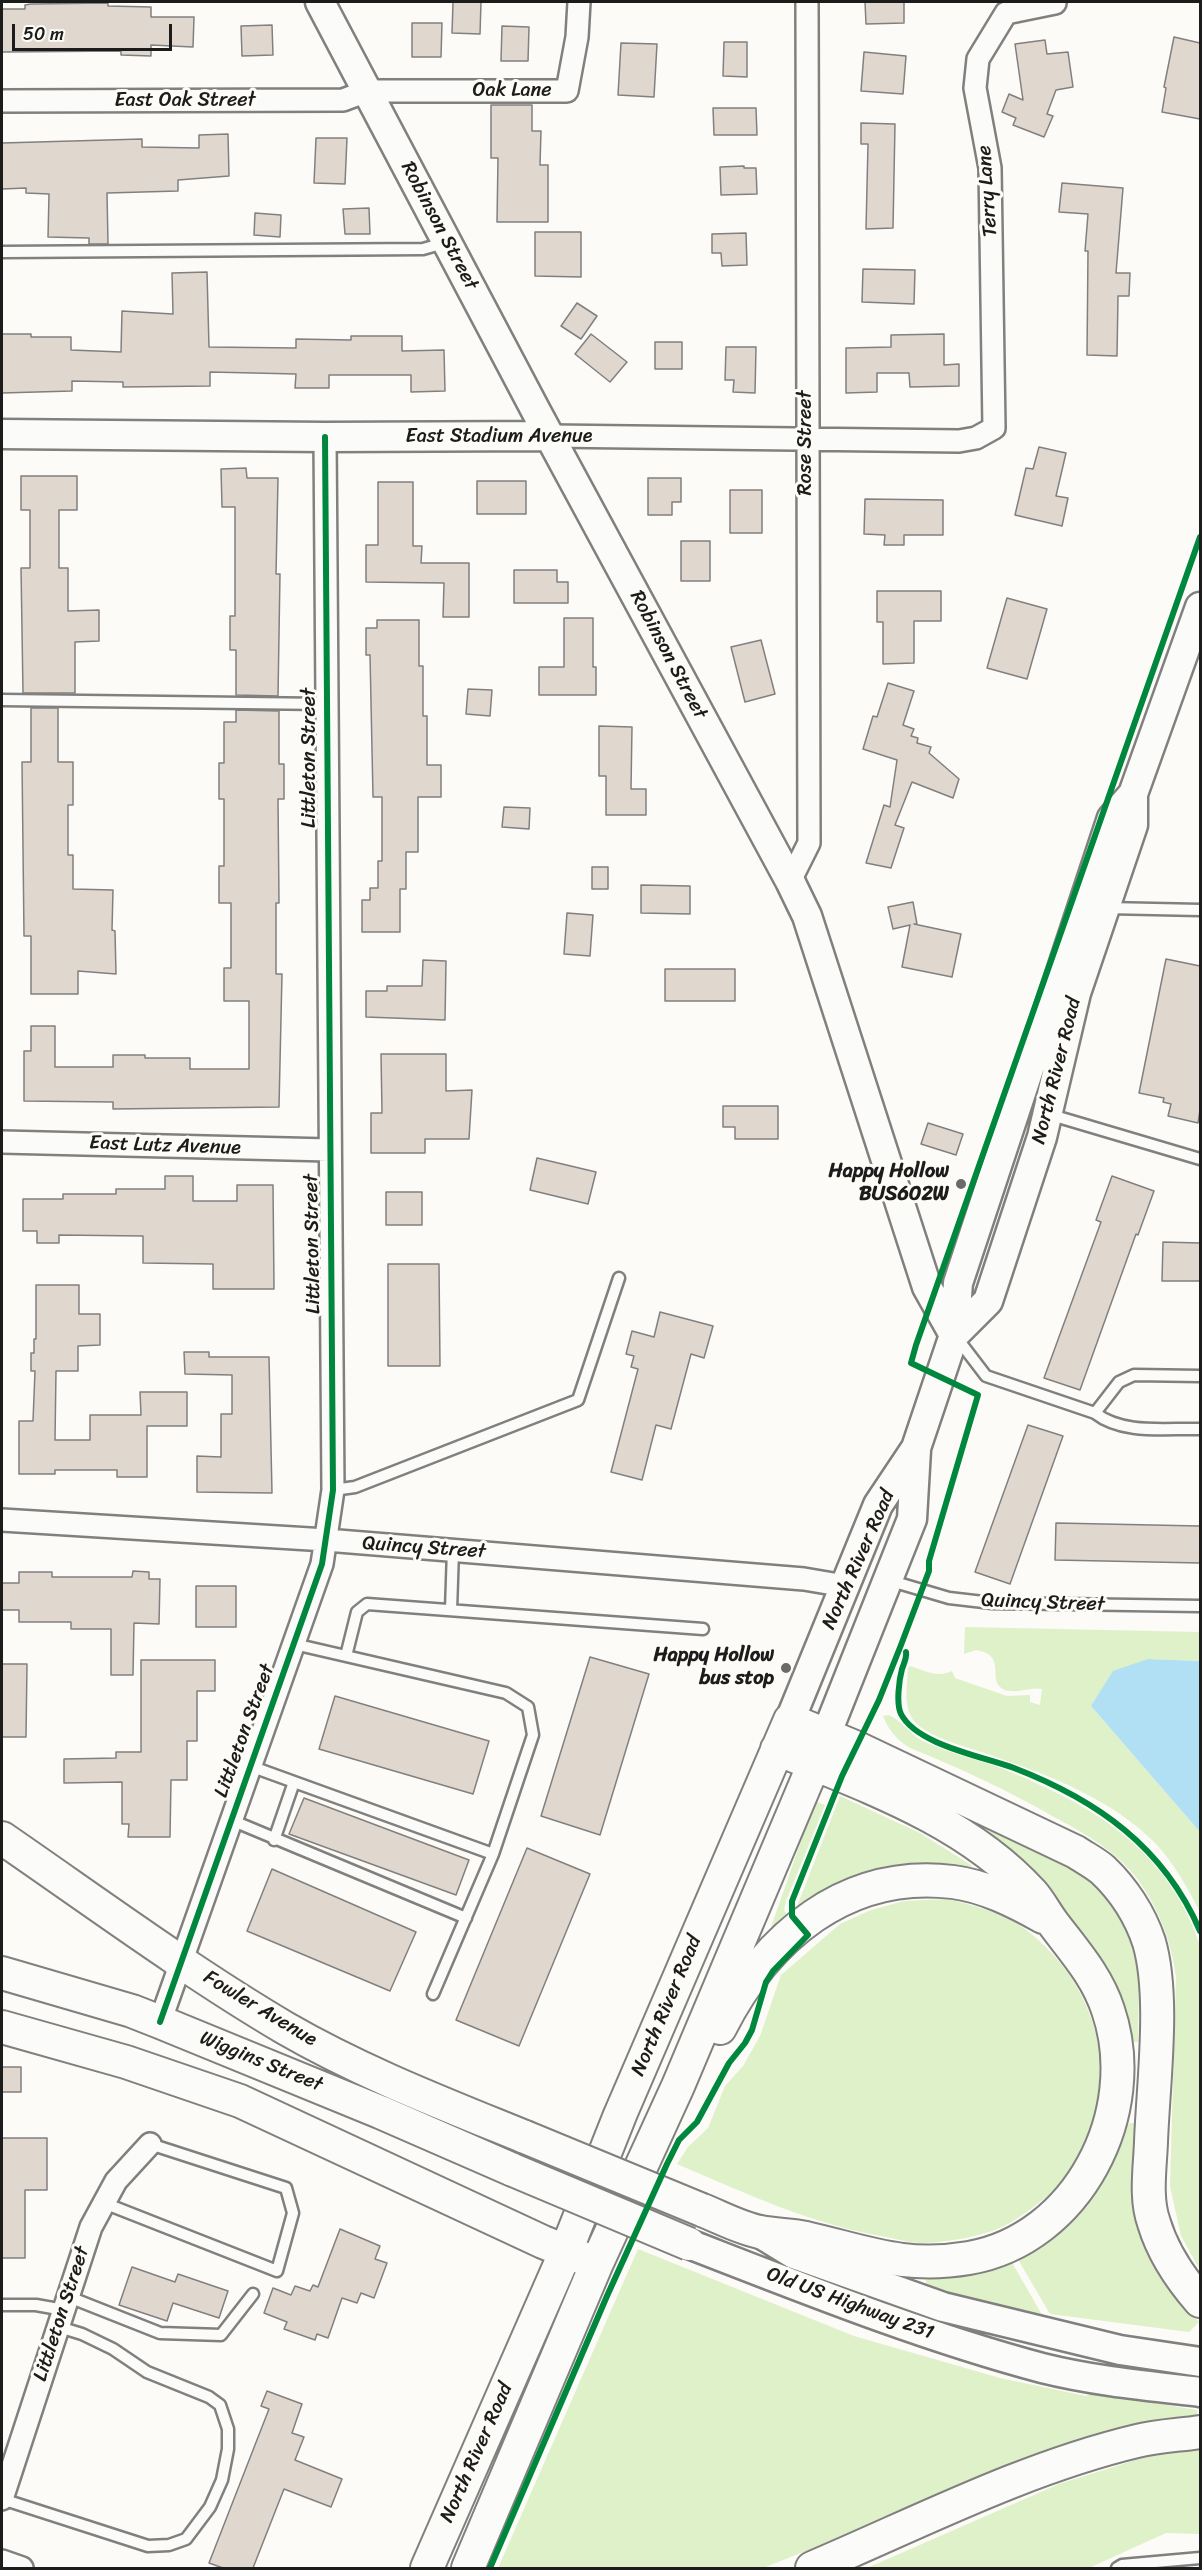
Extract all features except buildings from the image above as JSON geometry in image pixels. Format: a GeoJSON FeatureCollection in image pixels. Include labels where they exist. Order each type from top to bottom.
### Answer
{"type":"FeatureCollection","features":[{"type":"Feature","properties":{"kind":"main road","name":"Robinson Street"},"geometry":{"type":"LineString","coordinates":[[320,2],[807,916],[927,1287],[954,1335]]}},
{"type":"Feature","properties":{"kind":"main road","name":"East Stadium Avenue"},"geometry":{"type":"LineString","coordinates":[[2,434],[325,437],[550,436]]}},
{"type":"Feature","properties":{"kind":"main road","name":"North River Road"},"geometry":{"type":"LineString","coordinates":[[954,1335],[988,1301],[1042,1137],[1076,993],[1133,825],[1133,794],[1200,607]]}},
{"type":"Feature","properties":{"kind":"main road","name":"North River Road"},"geometry":{"type":"LineString","coordinates":[[427,2568],[566,2251],[620,2115],[790,1720],[878,1505],[916,1448],[954,1335],[958,1283],[1112,818],[1133,794]]}},
{"type":"Feature","properties":{"kind":"main road","name":"North River Road"},"geometry":{"type":"LineString","coordinates":[[469,2568],[597,2263],[678,2085],[826,1735],[912,1519],[916,1448]]}},
{"type":"Feature","properties":{"kind":"main road"},"geometry":{"type":"LineString","coordinates":[[790,1720],[1076,1852],[1101,1869],[1136,1912],[1148,1942],[1154,1979],[1156,2020],[1148,2193],[1153,2222],[1167,2254],[1180,2278],[1200,2301]]}},
{"type":"Feature","properties":{"kind":"main road","name":"Fowler Avenue"},"geometry":{"type":"LineString","coordinates":[[2,1838],[180,1960],[285,2028],[405,2087],[702,2210],[758,2232],[804,2238],[878,2258],[927,2263],[971,2258],[1007,2246],[1041,2225],[1067,2202],[1086,2178],[1105,2140],[1116,2106],[1119,2076],[1116,2037],[1098,1984],[1033,1895],[980,1847],[908,1806],[777,1749]]}},
{"type":"Feature","properties":{"kind":"main road"},"geometry":{"type":"LineString","coordinates":[[678,2085],[702,2063],[732,2005],[755,1971],[776,1948],[799,1925],[825,1908],[854,1894],[887,1884],[922,1880],[955,1882],[993,1893],[1052,1922]]}},
{"type":"Feature","properties":{"kind":"main road","name":"Wiggins Street"},"geometry":{"type":"LineString","coordinates":[[2,1973],[132,2011],[513,2169]]}},
{"type":"Feature","properties":{"kind":"main road"},"geometry":{"type":"LineString","coordinates":[[2,2027],[126,2062],[240,2101],[566,2251],[597,2263]]}},
{"type":"Feature","properties":{"kind":"main road","name":"Old US Highway 231"},"geometry":{"type":"LineString","coordinates":[[513,2169],[689,2244],[940,2337],[1044,2368],[1127,2383],[1200,2392]]}},
{"type":"Feature","properties":{"kind":"main road","name":"Old US Highway 231"},"geometry":{"type":"LineString","coordinates":[[758,2232],[794,2254],[943,2307],[1120,2350],[1200,2362]]}},
{"type":"Feature","properties":{"kind":"main road"},"geometry":{"type":"LineString","coordinates":[[812,2568],[1018,2480],[1059,2465],[1139,2440],[1200,2432]]}},
{"type":"Feature","properties":{"kind":"main road"},"geometry":{"type":"LineString","coordinates":[[446,2526],[469,2568]]}},
{"type":"Feature","properties":{"kind":"street","name":"Oak Lane"},"geometry":{"type":"LineString","coordinates":[[367,91],[567,91],[577,37],[579,2]]}},
{"type":"Feature","properties":{"kind":"street","name":"Rose Street"},"geometry":{"type":"LineString","coordinates":[[790,881],[809,843],[806,439],[807,2]]}},
{"type":"Feature","properties":{"kind":"street","name":"Terry Lane"},"geometry":{"type":"LineString","coordinates":[[994,428],[990,168],[975,88],[978,60],[1006,13],[1055,3]]}},
{"type":"Feature","properties":{"kind":"street","name":"East Oak Street"},"geometry":{"type":"LineString","coordinates":[[2,101],[344,100],[367,91]]}},
{"type":"Feature","properties":{"kind":"street","name":"East Stadium Avenue"},"geometry":{"type":"LineString","coordinates":[[550,436],[959,441],[976,438],[994,428]]}},
{"type":"Feature","properties":{"kind":"street","name":"Littleton Street"},"geometry":{"type":"LineString","coordinates":[[160,2022],[180,1960],[322,1564],[333,1490],[325,437]]}},
{"type":"Feature","properties":{"kind":"street","name":"East Lutz Avenue"},"geometry":{"type":"LineString","coordinates":[[2,1142],[329,1150]]}},
{"type":"Feature","properties":{"kind":"street","name":"Quincy Street"},"geometry":{"type":"LineString","coordinates":[[2,1520],[326,1540],[804,1579],[845,1586]]}},
{"type":"Feature","properties":{"kind":"street","name":"Littleton Street"},"geometry":{"type":"LineString","coordinates":[[2,2499],[91,2228],[116,2181],[150,2144]]}},
{"type":"Feature","properties":{"kind":"street"},"geometry":{"type":"LineString","coordinates":[[2,2561],[22,2568]]}},
{"type":"Feature","properties":{"kind":"lane"},"geometry":{"type":"LineString","coordinates":[[2,252],[423,249],[447,243]]}},
{"type":"Feature","properties":{"kind":"lane"},"geometry":{"type":"LineString","coordinates":[[2,700],[326,704]]}},
{"type":"Feature","properties":{"kind":"lane"},"geometry":{"type":"LineString","coordinates":[[1104,908],[1200,910]]}},
{"type":"Feature","properties":{"kind":"lane"},"geometry":{"type":"LineString","coordinates":[[1048,1114],[1200,1159]]}},
{"type":"Feature","properties":{"kind":"lane"},"geometry":{"type":"LineString","coordinates":[[333,1490],[355,1487],[578,1400],[619,1278]]}},
{"type":"Feature","properties":{"kind":"lane"},"geometry":{"type":"LineString","coordinates":[[954,1335],[986,1376],[1095,1413],[1107,1422],[1122,1427],[1200,1429]]}},
{"type":"Feature","properties":{"kind":"lane"},"geometry":{"type":"LineString","coordinates":[[1095,1413],[1119,1382],[1134,1375],[1200,1376]]}},
{"type":"Feature","properties":{"kind":"lane"},"geometry":{"type":"LineString","coordinates":[[451,1610],[453,1550]]}},
{"type":"Feature","properties":{"kind":"lane","name":"Quincy Street"},"geometry":{"type":"LineString","coordinates":[[887,1580],[949,1598],[992,1603],[1200,1606]]}},
{"type":"Feature","properties":{"kind":"lane"},"geometry":{"type":"LineString","coordinates":[[346,1656],[357,1612],[367,1604],[703,1629]]}},
{"type":"Feature","properties":{"kind":"lane"},"geometry":{"type":"LineString","coordinates":[[294,1644],[506,1693],[528,1707],[533,1735],[493,1854],[433,1994]]}},
{"type":"Feature","properties":{"kind":"lane"},"geometry":{"type":"LineString","coordinates":[[250,1766],[493,1854]]}},
{"type":"Feature","properties":{"kind":"lane"},"geometry":{"type":"LineString","coordinates":[[274,1840],[294,1782]]}},
{"type":"Feature","properties":{"kind":"lane"},"geometry":{"type":"LineString","coordinates":[[231,1820],[274,1840],[466,1917]]}},
{"type":"Feature","properties":{"kind":"lane"},"geometry":{"type":"LineString","coordinates":[[104,2203],[277,2271],[293,2214],[286,2188],[150,2144]]}},
{"type":"Feature","properties":{"kind":"lane"},"geometry":{"type":"LineString","coordinates":[[2,2305],[36,2305],[160,2333],[221,2335],[253,2294]]}},
{"type":"Feature","properties":{"kind":"lane"},"geometry":{"type":"LineString","coordinates":[[2,2499],[148,2546],[169,2545],[186,2540],[210,2507],[222,2480],[228,2449],[228,2429],[220,2405],[209,2397],[147,2372],[113,2349],[82,2334],[64,2311]]}},
{"type":"Feature","properties":{"kind":"lane"},"geometry":{"type":"LineString","coordinates":[[1117,2568],[1122,2565],[1200,2558]]}},
{"type":"Feature","properties":{"kind":"green space"},"geometry":{"type":"Polygon","coordinates":[[[965,1627],[1200,1632],[1200,1661],[1148,1659],[1091,1706],[1200,1832],[1200,1912],[1163,1851],[1120,1814],[1058,1781],[926,1731],[913,1720],[907,1699],[910,1666],[937,1674],[952,1671],[955,1678],[1007,1696],[1030,1695],[1030,1702],[1040,1705],[1042,1689],[1004,1690],[997,1683],[994,1661],[991,1656],[976,1650],[964,1654],[965,1627]]]}},
{"type":"Feature","properties":{"kind":"green space"},"geometry":{"type":"Polygon","coordinates":[[[889,1715],[921,1740],[1036,1783],[1096,1815],[1123,1834],[1147,1857],[1168,1882],[1186,1911],[1200,1945],[1200,2270],[1181,2236],[1170,2186],[1176,1977],[1167,1938],[1152,1902],[1130,1870],[1100,1844],[1001,1789],[910,1748],[890,1730],[883,1716],[889,1715]]]}},
{"type":"Feature","properties":{"kind":"green space"},"geometry":{"type":"Polygon","coordinates":[[[840,1796],[920,1833],[971,1865],[971,1868],[922,1866],[879,1871],[839,1885],[796,1909],[840,1796]]]}},
{"type":"Feature","properties":{"kind":"green space"},"geometry":{"type":"Polygon","coordinates":[[[815,1801],[825,1805],[786,1901],[784,1910],[790,1920],[774,1931],[771,1927],[815,1801]]]}},
{"type":"Feature","properties":{"kind":"green space"},"geometry":{"type":"Polygon","coordinates":[[[979,1819],[1029,1843],[1077,1871],[1115,1908],[1128,1932],[1138,1970],[1138,2042],[1134,2042],[1128,2030],[1114,1981],[1087,1938],[1054,1900],[977,1833],[979,1819]]]}},
{"type":"Feature","properties":{"kind":"green space"},"geometry":{"type":"Polygon","coordinates":[[[946,1899],[997,1914],[1025,1929],[1053,1954],[1074,1983],[1090,2014],[1099,2048],[1101,2082],[1096,2116],[1083,2150],[1059,2186],[1025,2213],[993,2231],[957,2240],[917,2243],[832,2225],[754,2197],[677,2164],[688,2147],[708,2128],[725,2086],[743,2066],[760,2036],[781,1975],[840,1924],[871,1910],[904,1901],[946,1899]]]}},
{"type":"Feature","properties":{"kind":"green space"},"geometry":{"type":"Polygon","coordinates":[[[1135,2123],[1135,2182],[1166,2282],[1199,2322],[1189,2332],[1050,2314],[1016,2256],[1085,2204],[1111,2162],[1126,2126],[1135,2123]]]}},
{"type":"Feature","properties":{"kind":"green space"},"geometry":{"type":"Polygon","coordinates":[[[638,2249],[854,2336],[1000,2378],[1086,2396],[1094,2393],[1197,2410],[1198,2422],[1078,2443],[763,2568],[498,2568],[638,2249]]]}},
{"type":"Feature","properties":{"kind":"green space"},"geometry":{"type":"Polygon","coordinates":[[[1010,2259],[1041,2313],[1047,2318],[933,2290],[926,2286],[926,2280],[932,2276],[1010,2259]]]}},
{"type":"Feature","properties":{"kind":"green space"},"geometry":{"type":"Polygon","coordinates":[[[1200,2449],[1200,2534],[1166,2533],[1089,2568],[867,2568],[1059,2484],[1152,2455],[1200,2449]]]}},
{"type":"Feature","properties":{"kind":"water"},"geometry":{"type":"Polygon","coordinates":[[[1148,1659],[1200,1661],[1200,1832],[1091,1706],[1113,1671],[1148,1659]]]}},
{"type":"Feature","properties":{"kind":"cycle path"},"geometry":{"type":"LineString","coordinates":[[160,2022],[322,1564],[333,1490],[325,437]]}},
{"type":"Feature","properties":{"kind":"cycle path"},"geometry":{"type":"LineString","coordinates":[[490,2568],[607,2296],[679,2140],[697,2122],[729,2063],[745,2043],[752,2030],[766,1982],[773,1971],[808,1935],[792,1916],[792,1901],[842,1776],[879,1700],[929,1571],[929,1561],[978,1395],[911,1363],[916,1345],[1200,537]]}},
{"type":"Feature","properties":{"kind":"cycle path"},"geometry":{"type":"LineString","coordinates":[[906,1652],[898,1698],[899,1710],[909,1725],[935,1742],[1014,1768],[1073,1795],[1100,1811],[1147,1851],[1185,1901],[1200,1931]]}},
{"type":"Feature","properties":{"kind":"place","name":"Happy Hollow BUS602W"},"geometry":{"type":"Point","coordinates":[961,1184]}},
{"type":"Feature","properties":{"kind":"place","name":"Happy Hollow bus stop"},"geometry":{"type":"Point","coordinates":[786,1668]}}]}
